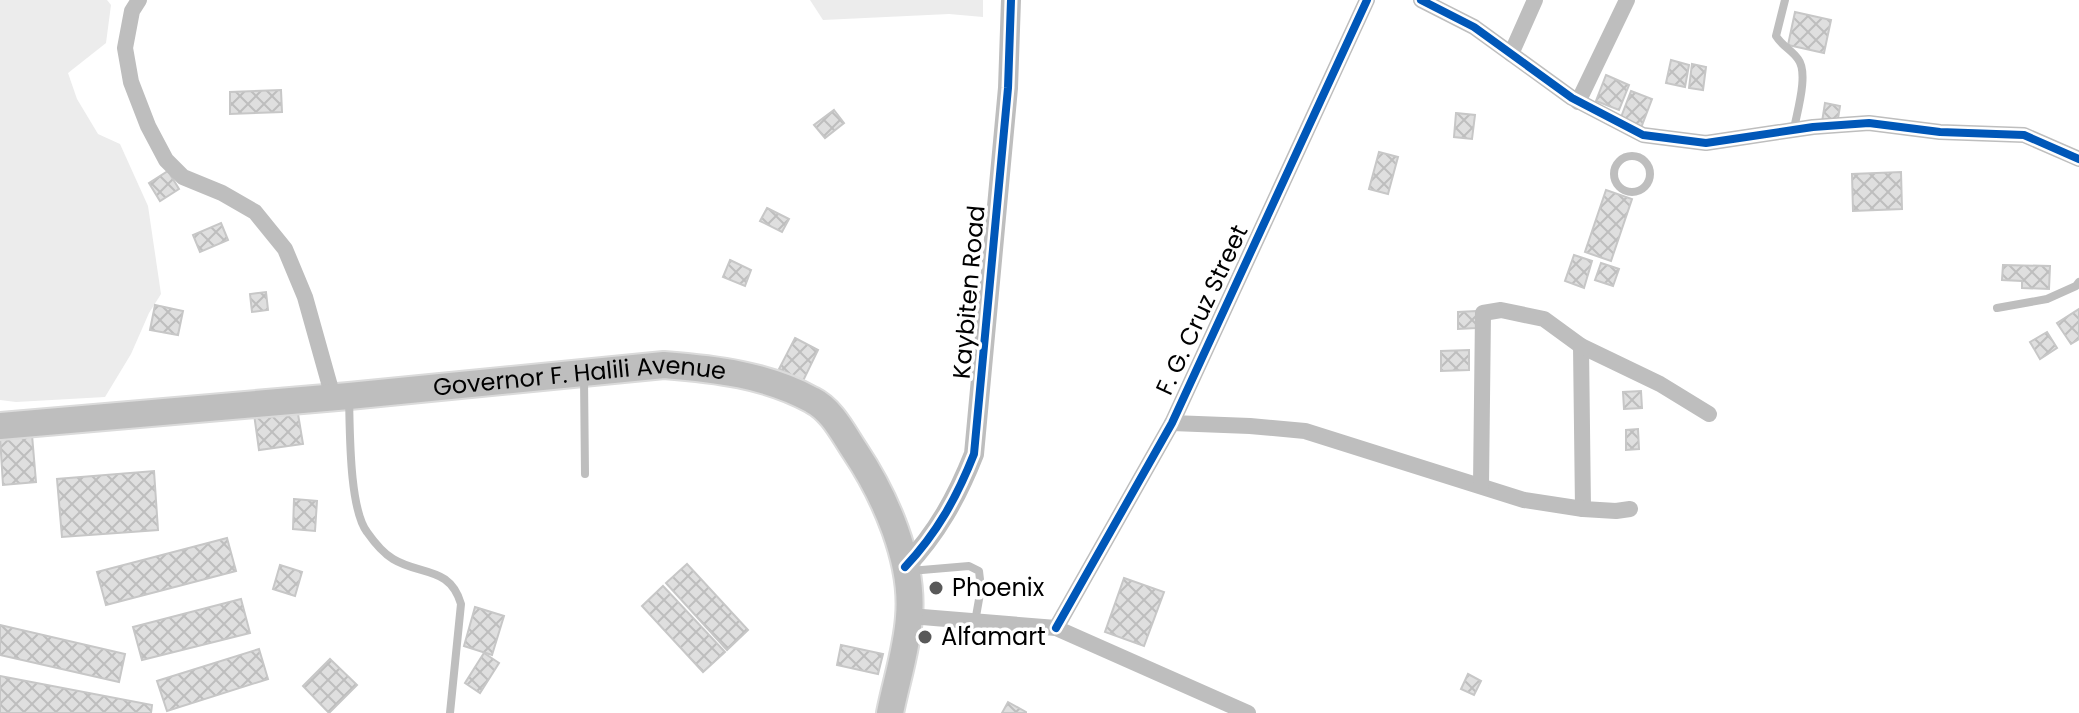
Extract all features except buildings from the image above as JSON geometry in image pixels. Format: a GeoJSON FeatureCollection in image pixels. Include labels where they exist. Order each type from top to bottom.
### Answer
{"type":"FeatureCollection","features":[{"type":"Feature","properties":{"kind":"main road","name":"Governor F. Halili Avenue"},"geometry":{"type":"LineString","coordinates":[[0,426],[664,365],[716,369],[753,377],[812,400],[827,411],[874,479],[898,538],[906,569],[910,616],[890,713]]}},
{"type":"Feature","properties":{"kind":"street","name":"Kaybiten Road"},"geometry":{"type":"LineString","coordinates":[[906,569],[956,499],[974,454],[1008,88],[1011,0]]}},
{"type":"Feature","properties":{"kind":"street","name":"F. G. Cruz Street"},"geometry":{"type":"LineString","coordinates":[[1056,628],[1172,423],[1367,0]]}},
{"type":"Feature","properties":{"kind":"street"},"geometry":{"type":"LineString","coordinates":[[1421,0],[1474,27],[1578,102],[1643,135],[1706,143],[1869,123],[1940,132],[2024,135],[2079,159]]}},
{"type":"Feature","properties":{"kind":"street"},"geometry":{"type":"LineString","coordinates":[[1511,54],[1535,0]]}},
{"type":"Feature","properties":{"kind":"street"},"geometry":{"type":"LineString","coordinates":[[1578,102],[1627,0]]}},
{"type":"Feature","properties":{"kind":"street"},"geometry":{"type":"LineString","coordinates":[[131,4],[125,48],[131,82],[148,126],[166,160],[183,177],[222,193],[255,212],[285,249],[341,396]]}},
{"type":"Feature","properties":{"kind":"street"},"geometry":{"type":"LineString","coordinates":[[1481,485],[1483,313],[1501,310],[1544,319],[1581,346],[1660,384],[1709,414]]}},
{"type":"Feature","properties":{"kind":"street"},"geometry":{"type":"LineString","coordinates":[[1581,346],[1583,509]]}},
{"type":"Feature","properties":{"kind":"street"},"geometry":{"type":"LineString","coordinates":[[1172,423],[1305,431],[1524,500],[1583,509],[1630,509]]}},
{"type":"Feature","properties":{"kind":"street"},"geometry":{"type":"LineString","coordinates":[[910,616],[1056,628],[1248,713]]}},
{"type":"Feature","properties":{"kind":"lane"},"geometry":{"type":"LineString","coordinates":[[1785,0],[1776,36],[1798,58],[1804,70],[1794,130]]}},
{"type":"Feature","properties":{"kind":"lane"},"geometry":{"type":"LineString","coordinates":[[1636,156],[1643,135]]}},
{"type":"Feature","properties":{"kind":"lane"},"geometry":{"type":"LineString","coordinates":[[1636,156],[1647,163],[1650,176],[1645,187],[1634,193],[1621,190],[1614,179],[1615,167],[1624,158],[1636,156]]}},
{"type":"Feature","properties":{"kind":"lane"},"geometry":{"type":"LineString","coordinates":[[1997,308],[2047,299],[2079,282]]}},
{"type":"Feature","properties":{"kind":"lane"},"geometry":{"type":"LineString","coordinates":[[583,373],[585,474]]}},
{"type":"Feature","properties":{"kind":"lane"},"geometry":{"type":"LineString","coordinates":[[341,396],[364,530],[392,559],[440,575],[457,589],[461,604],[450,713]]}},
{"type":"Feature","properties":{"kind":"lane"},"geometry":{"type":"LineString","coordinates":[[906,569],[969,566],[979,571],[981,588],[974,623]]}},
{"type":"Feature","properties":{"kind":"shaded area"},"geometry":{"type":"Polygon","coordinates":[[[0,0],[107,0],[111,5],[106,43],[68,73],[77,99],[98,134],[120,144],[148,206],[161,294],[105,397],[16,402],[0,400],[0,0]]]}},
{"type":"Feature","properties":{"kind":"shaded area"},"geometry":{"type":"Polygon","coordinates":[[[810,0],[983,0],[983,17],[949,14],[823,20],[810,0]]]}},
{"type":"Feature","properties":{"kind":"cycle path"},"geometry":{"type":"LineString","coordinates":[[905,567],[945,514],[974,454],[1008,88],[1011,0]]}},
{"type":"Feature","properties":{"kind":"cycle path"},"geometry":{"type":"LineString","coordinates":[[1056,628],[1172,423],[1367,0]]}},
{"type":"Feature","properties":{"kind":"cycle path"},"geometry":{"type":"LineString","coordinates":[[1421,0],[1474,27],[1572,98],[1643,135],[1706,143],[1813,127],[1869,123],[1940,132],[2024,135],[2079,159]]}},
{"type":"Feature","properties":{"kind":"place","name":"Phoenix"},"geometry":{"type":"Point","coordinates":[936,588]}},
{"type":"Feature","properties":{"kind":"place","name":"Alfamart"},"geometry":{"type":"Point","coordinates":[925,637]}}]}
